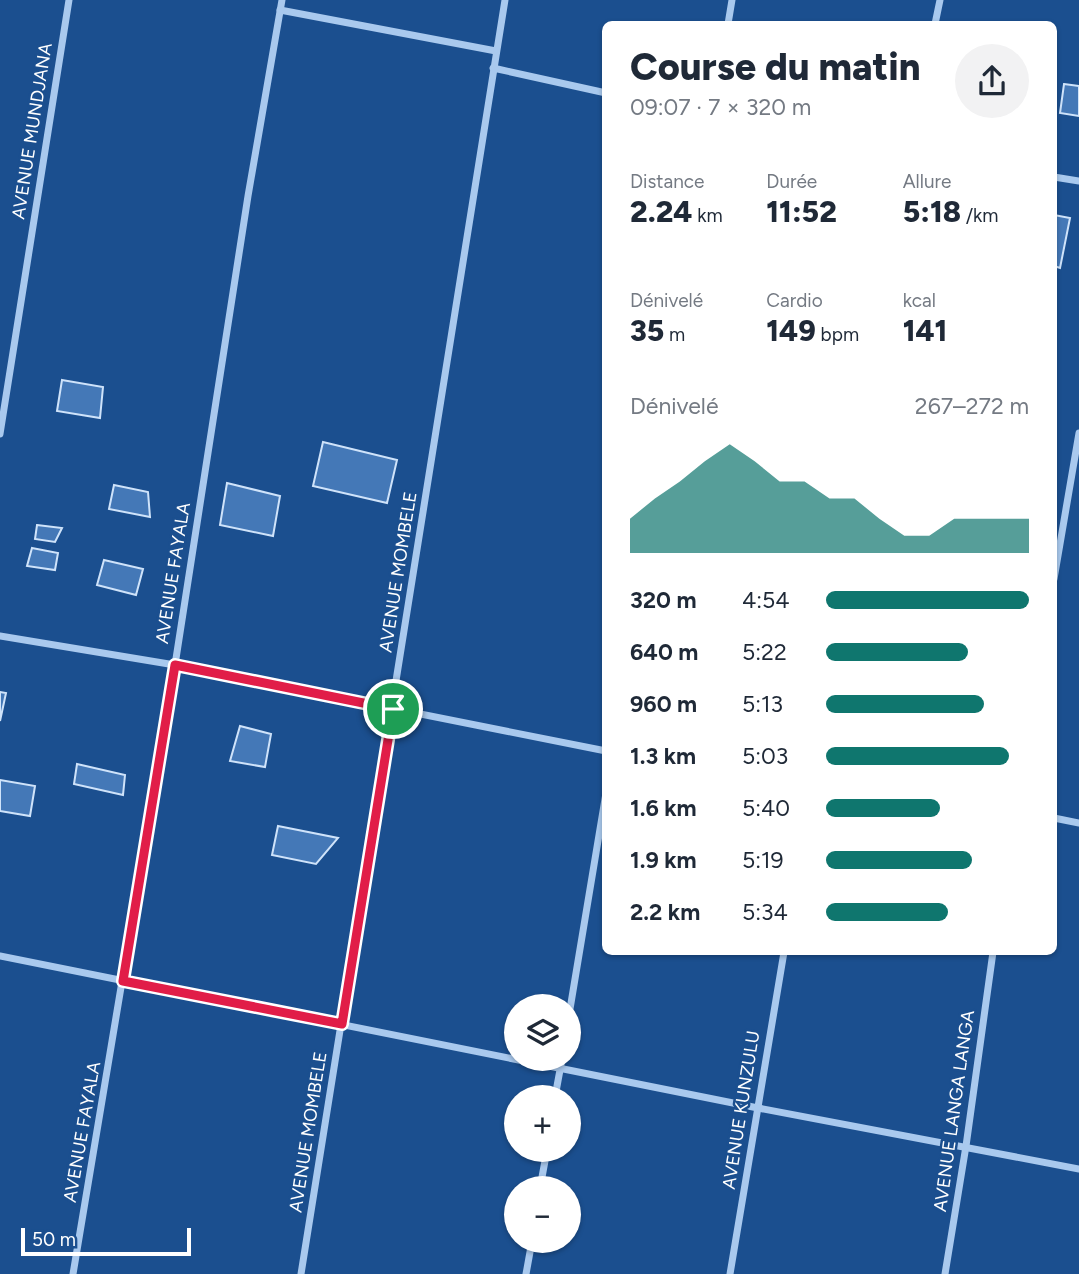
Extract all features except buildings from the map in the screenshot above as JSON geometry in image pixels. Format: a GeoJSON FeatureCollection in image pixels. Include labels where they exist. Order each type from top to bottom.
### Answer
{"type":"FeatureCollection","features":[{"type":"Feature","properties":{"kind":"street","name":"AVENUE MUNDJANA"},"geometry":{"type":"LineString","coordinates":[[0,434],[69,0]]}},
{"type":"Feature","properties":{"kind":"street","name":"AVENUE FAYALA"},"geometry":{"type":"LineString","coordinates":[[73,1274],[282,0]]}},
{"type":"Feature","properties":{"kind":"street","name":"AVENUE MOMBELE"},"geometry":{"type":"LineString","coordinates":[[301,1274],[505,0]]}},
{"type":"Feature","properties":{"kind":"street"},"geometry":{"type":"LineString","coordinates":[[728,21],[732,0]]}},
{"type":"Feature","properties":{"kind":"street"},"geometry":{"type":"LineString","coordinates":[[936,21],[940,0]]}},
{"type":"Feature","properties":{"kind":"street"},"geometry":{"type":"LineString","coordinates":[[280,10],[496,51]]}},
{"type":"Feature","properties":{"kind":"street"},"geometry":{"type":"LineString","coordinates":[[494,68],[602,92]]}},
{"type":"Feature","properties":{"kind":"street"},"geometry":{"type":"LineString","coordinates":[[1057,177],[1079,181]]}},
{"type":"Feature","properties":{"kind":"street"},"geometry":{"type":"LineString","coordinates":[[1057,561],[1079,433]]}},
{"type":"Feature","properties":{"kind":"street"},"geometry":{"type":"LineString","coordinates":[[0,636],[175,665],[602,750]]}},
{"type":"Feature","properties":{"kind":"street"},"geometry":{"type":"LineString","coordinates":[[573,994],[602,817]]}},
{"type":"Feature","properties":{"kind":"street"},"geometry":{"type":"LineString","coordinates":[[1057,819],[1079,823]]}},
{"type":"Feature","properties":{"kind":"street","name":"AVENUE KUNZULU"},"geometry":{"type":"LineString","coordinates":[[730,1274],[783,955]]}},
{"type":"Feature","properties":{"kind":"street","name":"AVENUE LANGA LANGA"},"geometry":{"type":"LineString","coordinates":[[945,1274],[993,955]]}},
{"type":"Feature","properties":{"kind":"street"},"geometry":{"type":"LineString","coordinates":[[0,956],[504,1057]]}},
{"type":"Feature","properties":{"kind":"street"},"geometry":{"type":"LineString","coordinates":[[570,1071],[1079,1169]]}},
{"type":"Feature","properties":{"kind":"street"},"geometry":{"type":"LineString","coordinates":[[526,1274],[530,1253]]}},
{"type":"Feature","properties":{"kind":"route"},"geometry":{"type":"LineString","coordinates":[[175,665],[393,709],[342,1024],[123,981],[175,665]]}}]}
